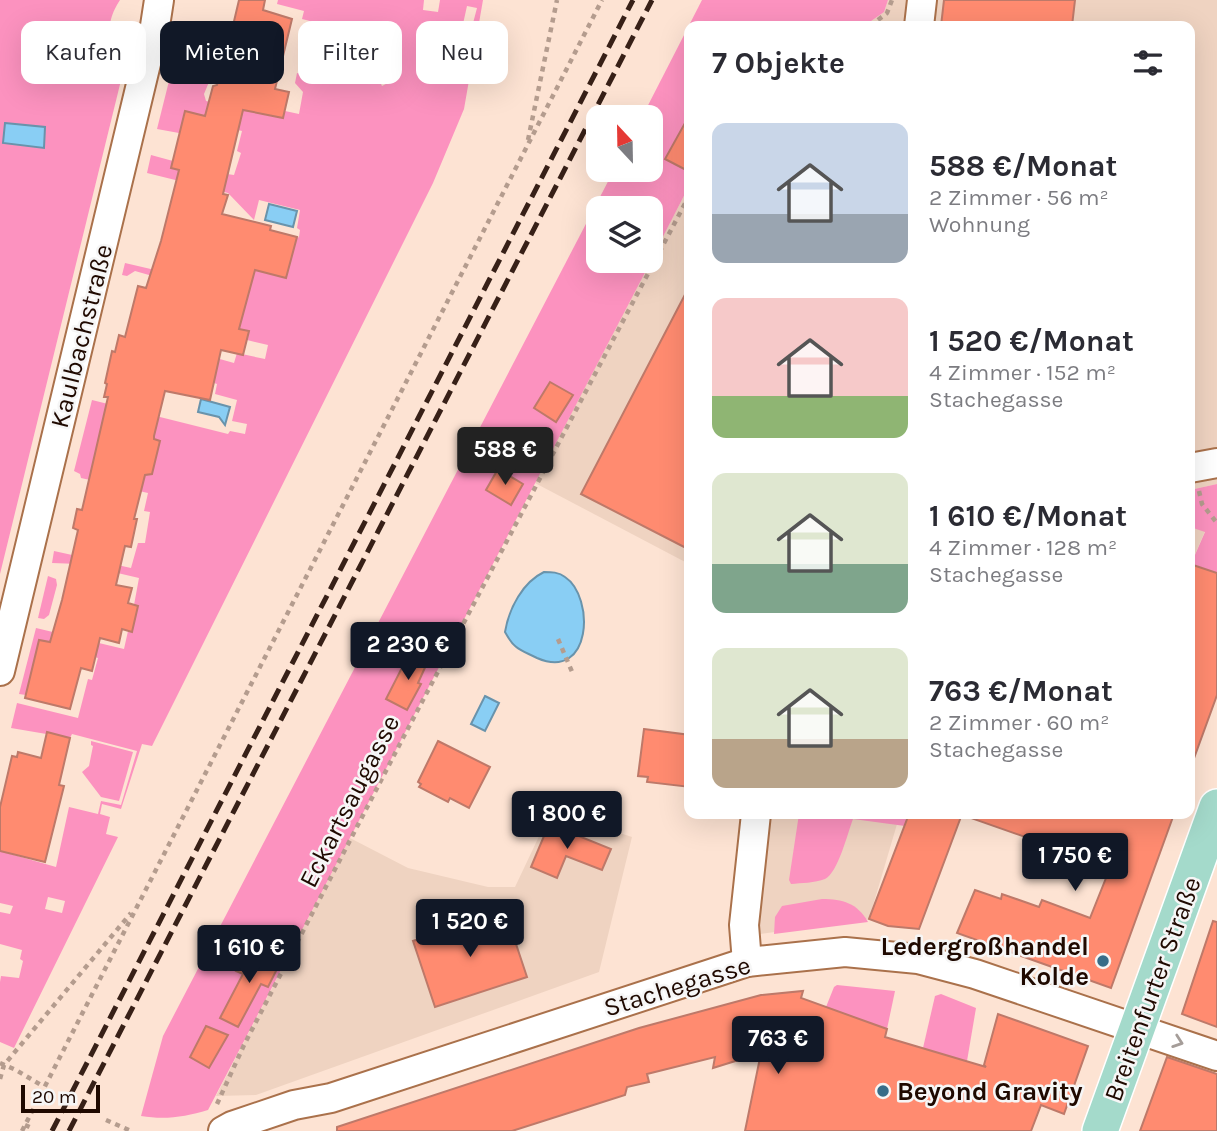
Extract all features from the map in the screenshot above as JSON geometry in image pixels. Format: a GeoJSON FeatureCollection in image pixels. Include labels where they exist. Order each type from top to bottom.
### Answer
{"type":"FeatureCollection","features":[{"type":"Feature","properties":{"kind":"main road","name":"Breitenfurter Straße"},"geometry":{"type":"LineString","coordinates":[[1100,1131],[1217,807]]}},
{"type":"Feature","properties":{"kind":"street","name":"Kaulbachstraße"},"geometry":{"type":"LineString","coordinates":[[0,671],[149,53],[159,0]]}},
{"type":"Feature","properties":{"kind":"street"},"geometry":{"type":"LineString","coordinates":[[920,21],[922,0]]}},
{"type":"Feature","properties":{"kind":"street"},"geometry":{"type":"LineString","coordinates":[[747,962],[744,925],[755,819]]}},
{"type":"Feature","properties":{"kind":"street","name":"Stachegasse"},"geometry":{"type":"LineString","coordinates":[[219,1119],[232,1126],[294,1105],[343,1094],[747,962],[845,952],[918,959],[975,974],[1217,1056]]}},
{"type":"Feature","properties":{"kind":"path"},"geometry":{"type":"LineString","coordinates":[[526,148],[556,0]]}},
{"type":"Feature","properties":{"kind":"path"},"geometry":{"type":"LineString","coordinates":[[22,1131],[602,0]]}},
{"type":"Feature","properties":{"kind":"path"},"geometry":{"type":"LineString","coordinates":[[877,21],[887,13],[892,0]]}},
{"type":"Feature","properties":{"kind":"path","name":"Eckartsaugasse"},"geometry":{"type":"LineString","coordinates":[[219,1119],[244,1045],[684,205]]}},
{"type":"Feature","properties":{"kind":"path"},"geometry":{"type":"LineString","coordinates":[[1200,466],[1202,504],[1217,523]]}},
{"type":"Feature","properties":{"kind":"path"},"geometry":{"type":"LineString","coordinates":[[558,639],[573,674]]}},
{"type":"Feature","properties":{"kind":"path"},"geometry":{"type":"LineString","coordinates":[[0,1079],[2,1064],[138,905]]}},
{"type":"Feature","properties":{"kind":"path"},"geometry":{"type":"LineString","coordinates":[[2,1064],[41,1086]]}},
{"type":"Feature","properties":{"kind":"path"},"geometry":{"type":"LineString","coordinates":[[106,1120],[131,1131]]}},
{"type":"Feature","properties":{"kind":"path"},"geometry":{"type":"LineString","coordinates":[[25,1125],[34,1129]]}},
{"type":"Feature","properties":{"kind":"shaded area"},"geometry":{"type":"Polygon","coordinates":[[[0,0],[120,0],[111,21],[21,21],[21,84],[120,84],[0,574],[0,0]]]}},
{"type":"Feature","properties":{"kind":"shaded area"},"geometry":{"type":"Polygon","coordinates":[[[278,0],[424,0],[423,10],[438,12],[440,0],[483,0],[479,21],[474,21],[477,8],[467,6],[464,21],[416,21],[416,84],[468,84],[464,109],[433,183],[152,746],[142,744],[121,809],[102,804],[100,814],[110,817],[106,834],[118,837],[14,1048],[0,1042],[0,982],[1,976],[19,978],[23,961],[20,959],[22,950],[0,944],[0,912],[10,914],[13,906],[0,903],[0,851],[56,867],[69,807],[98,814],[101,801],[121,805],[137,751],[72,734],[70,738],[11,728],[17,703],[78,718],[88,679],[92,680],[98,658],[85,654],[85,651],[39,640],[26,695],[19,694],[36,628],[124,649],[128,631],[132,631],[138,606],[134,605],[139,578],[79,564],[52,563],[54,551],[131,568],[138,543],[145,543],[150,512],[144,511],[148,493],[81,478],[80,474],[74,471],[92,400],[228,434],[230,431],[245,434],[247,424],[232,421],[237,400],[215,394],[217,384],[214,383],[209,356],[234,363],[237,353],[265,359],[268,345],[247,340],[181,286],[149,278],[149,275],[135,271],[127,276],[122,275],[125,263],[215,284],[299,237],[300,230],[297,228],[300,210],[259,200],[254,220],[228,193],[147,173],[151,155],[173,161],[171,168],[225,181],[227,174],[234,175],[241,153],[237,151],[242,131],[238,130],[239,124],[186,111],[179,133],[157,129],[168,84],[208,84],[204,94],[206,101],[283,118],[285,111],[299,114],[303,92],[295,83],[297,73],[298,84],[402,84],[402,21],[310,21],[302,19],[304,11],[277,4],[278,0]],[[48,897],[45,909],[62,913],[65,901],[48,897]]]}},
{"type":"Feature","properties":{"kind":"shaded area"},"geometry":{"type":"Polygon","coordinates":[[[702,0],[888,0],[884,12],[871,21],[691,21],[702,0]]]}},
{"type":"Feature","properties":{"kind":"shaded area"},"geometry":{"type":"Polygon","coordinates":[[[888,0],[1217,0],[1217,484],[1195,489],[1195,21],[871,21],[884,12],[888,0]]]}},
{"type":"Feature","properties":{"kind":"shaded area"},"geometry":{"type":"Polygon","coordinates":[[[684,35],[684,196],[663,237],[663,196],[600,196],[608,182],[663,182],[663,105],[648,105],[684,35]]]}},
{"type":"Feature","properties":{"kind":"shaded area"},"geometry":{"type":"Polygon","coordinates":[[[684,196],[684,561],[535,483],[644,273],[663,273],[663,236],[684,196]]]}},
{"type":"Feature","properties":{"kind":"shaded area"},"geometry":{"type":"Polygon","coordinates":[[[586,224],[586,273],[645,273],[208,1110],[175,1117],[141,1116],[163,1036],[586,224]]]}},
{"type":"Feature","properties":{"kind":"shaded area"},"geometry":{"type":"Polygon","coordinates":[[[1217,484],[1217,573],[1195,565],[1195,555],[1205,532],[1195,529],[1195,489],[1217,484]]]}},
{"type":"Feature","properties":{"kind":"shaded area"},"geometry":{"type":"Polygon","coordinates":[[[1195,528],[1205,531],[1195,554],[1195,528]]]}},
{"type":"Feature","properties":{"kind":"shaded area"},"geometry":{"type":"Polygon","coordinates":[[[48,576],[56,579],[57,585],[49,615],[44,619],[38,618],[48,576]]]}},
{"type":"Feature","properties":{"kind":"shaded area"},"geometry":{"type":"Polygon","coordinates":[[[91,741],[133,752],[119,801],[101,797],[82,772],[89,766],[93,746],[91,741]]]}},
{"type":"Feature","properties":{"kind":"shaded area"},"geometry":{"type":"Polygon","coordinates":[[[551,811],[632,837],[599,972],[256,1095],[216,1096],[350,838],[408,868],[488,887],[515,887],[551,811]]]}},
{"type":"Feature","properties":{"kind":"shaded area"},"geometry":{"type":"Polygon","coordinates":[[[746,819],[899,819],[869,919],[731,938],[746,819]]]}},
{"type":"Feature","properties":{"kind":"shaded area"},"geometry":{"type":"Polygon","coordinates":[[[798,819],[853,819],[830,875],[817,881],[791,884],[789,880],[798,819]]]}},
{"type":"Feature","properties":{"kind":"shaded area"},"geometry":{"type":"Polygon","coordinates":[[[853,819],[907,819],[905,826],[853,819]]]}},
{"type":"Feature","properties":{"kind":"shaded area"},"geometry":{"type":"Polygon","coordinates":[[[822,899],[849,903],[859,910],[868,922],[774,934],[775,917],[782,906],[822,899]]]}},
{"type":"Feature","properties":{"kind":"shaded area"},"geometry":{"type":"Polygon","coordinates":[[[837,985],[895,991],[887,1029],[826,1007],[837,985]]]}},
{"type":"Feature","properties":{"kind":"shaded area"},"geometry":{"type":"Polygon","coordinates":[[[941,994],[976,1008],[967,1061],[923,1048],[935,996],[941,994]]]}},
{"type":"Feature","properties":{"kind":"water"},"geometry":{"type":"Polygon","coordinates":[[[5,123],[45,127],[44,148],[3,143],[5,123]]]}},
{"type":"Feature","properties":{"kind":"water"},"geometry":{"type":"Polygon","coordinates":[[[269,204],[297,211],[293,227],[265,220],[269,204]]]}},
{"type":"Feature","properties":{"kind":"water"},"geometry":{"type":"Polygon","coordinates":[[[201,399],[230,407],[225,425],[219,417],[198,412],[201,399]]]}},
{"type":"Feature","properties":{"kind":"water"},"geometry":{"type":"Polygon","coordinates":[[[544,572],[560,574],[575,587],[584,618],[583,634],[578,648],[569,658],[555,662],[522,651],[505,632],[510,614],[523,589],[544,572]]]}},
{"type":"Feature","properties":{"kind":"water"},"geometry":{"type":"Polygon","coordinates":[[[485,696],[499,703],[485,731],[471,724],[485,696]]]}},
{"type":"Feature","properties":{"kind":"building"},"geometry":{"type":"Polygon","coordinates":[[[239,0],[265,0],[263,10],[292,19],[284,52],[284,21],[234,21],[239,0]]]}},
{"type":"Feature","properties":{"kind":"building"},"geometry":{"type":"Polygon","coordinates":[[[944,0],[1075,0],[1073,21],[942,21],[944,0]]]}},
{"type":"Feature","properties":{"kind":"building"},"geometry":{"type":"Polygon","coordinates":[[[276,84],[275,89],[289,92],[283,118],[243,110],[223,194],[228,195],[222,214],[271,226],[270,230],[297,237],[286,278],[255,270],[239,329],[249,331],[243,355],[221,350],[210,400],[165,391],[154,436],[154,439],[160,441],[152,474],[145,475],[134,519],[137,519],[131,547],[125,546],[116,585],[132,588],[128,603],[138,606],[132,632],[122,629],[119,643],[100,638],[92,671],[81,668],[70,709],[25,698],[39,640],[50,642],[62,600],[78,530],[73,528],[77,509],[82,510],[108,397],[104,397],[105,383],[112,351],[115,352],[119,335],[125,337],[138,286],[146,288],[161,241],[179,170],[171,168],[185,111],[205,116],[213,86],[276,84]]]}},
{"type":"Feature","properties":{"kind":"building"},"geometry":{"type":"Polygon","coordinates":[[[684,125],[684,169],[665,159],[684,125]]]}},
{"type":"Feature","properties":{"kind":"building"},"geometry":{"type":"Polygon","coordinates":[[[684,297],[684,547],[581,494],[684,297]]]}},
{"type":"Feature","properties":{"kind":"building"},"geometry":{"type":"Polygon","coordinates":[[[550,382],[573,395],[556,422],[534,408],[550,382]]]}},
{"type":"Feature","properties":{"kind":"building"},"geometry":{"type":"Polygon","coordinates":[[[498,469],[523,484],[511,505],[486,490],[498,469]]]}},
{"type":"Feature","properties":{"kind":"building"},"geometry":{"type":"Polygon","coordinates":[[[1195,566],[1217,573],[1217,695],[1195,756],[1195,566]]]}},
{"type":"Feature","properties":{"kind":"building"},"geometry":{"type":"Polygon","coordinates":[[[410,652],[428,661],[418,683],[421,684],[407,710],[386,699],[410,652]]]}},
{"type":"Feature","properties":{"kind":"building"},"geometry":{"type":"Polygon","coordinates":[[[644,729],[684,734],[684,786],[647,782],[648,777],[638,776],[644,729]]]}},
{"type":"Feature","properties":{"kind":"building"},"geometry":{"type":"Polygon","coordinates":[[[47,732],[70,738],[59,785],[64,786],[45,862],[0,851],[0,807],[12,756],[17,757],[18,752],[41,758],[47,732]]]}},
{"type":"Feature","properties":{"kind":"building"},"geometry":{"type":"Polygon","coordinates":[[[438,741],[490,767],[469,808],[450,798],[448,802],[419,787],[421,784],[418,782],[438,741]]]}},
{"type":"Feature","properties":{"kind":"building"},"geometry":{"type":"Polygon","coordinates":[[[907,819],[960,819],[919,929],[888,926],[869,919],[907,819]]]}},
{"type":"Feature","properties":{"kind":"building"},"geometry":{"type":"Polygon","coordinates":[[[974,819],[1172,819],[1111,988],[957,933],[975,890],[1001,899],[1002,894],[1039,907],[1042,900],[1090,918],[1112,863],[1053,840],[1051,846],[974,819]]]}},
{"type":"Feature","properties":{"kind":"building"},"geometry":{"type":"Polygon","coordinates":[[[549,824],[611,849],[602,870],[566,856],[557,878],[531,867],[549,824]]]}},
{"type":"Feature","properties":{"kind":"building"},"geometry":{"type":"Polygon","coordinates":[[[505,911],[527,977],[435,1007],[413,941],[505,911]]]}},
{"type":"Feature","properties":{"kind":"building"},"geometry":{"type":"Polygon","coordinates":[[[1213,921],[1217,922],[1217,1027],[1182,1014],[1213,921]]]}},
{"type":"Feature","properties":{"kind":"building"},"geometry":{"type":"Polygon","coordinates":[[[249,948],[279,965],[268,987],[261,984],[238,1027],[220,1018],[243,974],[236,971],[249,948]]]}},
{"type":"Feature","properties":{"kind":"building"},"geometry":{"type":"Polygon","coordinates":[[[803,991],[801,998],[887,1029],[885,1037],[986,1067],[984,1065],[998,1014],[1088,1046],[1064,1114],[1041,1105],[1031,1131],[745,1131],[761,1053],[713,1068],[715,1057],[647,1074],[649,1082],[627,1087],[625,1095],[512,1131],[337,1131],[337,1127],[639,1028],[761,995],[803,991]]]}},
{"type":"Feature","properties":{"kind":"building"},"geometry":{"type":"Polygon","coordinates":[[[206,1026],[228,1035],[209,1068],[190,1057],[206,1026]]]}},
{"type":"Feature","properties":{"kind":"building"},"geometry":{"type":"Polygon","coordinates":[[[1167,1057],[1217,1074],[1217,1131],[1140,1131],[1167,1057]]]}},
{"type":"Feature","properties":{"kind":"railway"},"geometry":{"type":"LineString","coordinates":[[52,1131],[633,0]]}},
{"type":"Feature","properties":{"kind":"railway"},"geometry":{"type":"LineString","coordinates":[[69,1131],[652,0]]}},
{"type":"Feature","properties":{"kind":"place","name":"Ledergroßhandel Kolde"},"geometry":{"type":"Point","coordinates":[1103,961]}},
{"type":"Feature","properties":{"kind":"place","name":"Beyond Gravity"},"geometry":{"type":"Point","coordinates":[883,1091]}}]}
